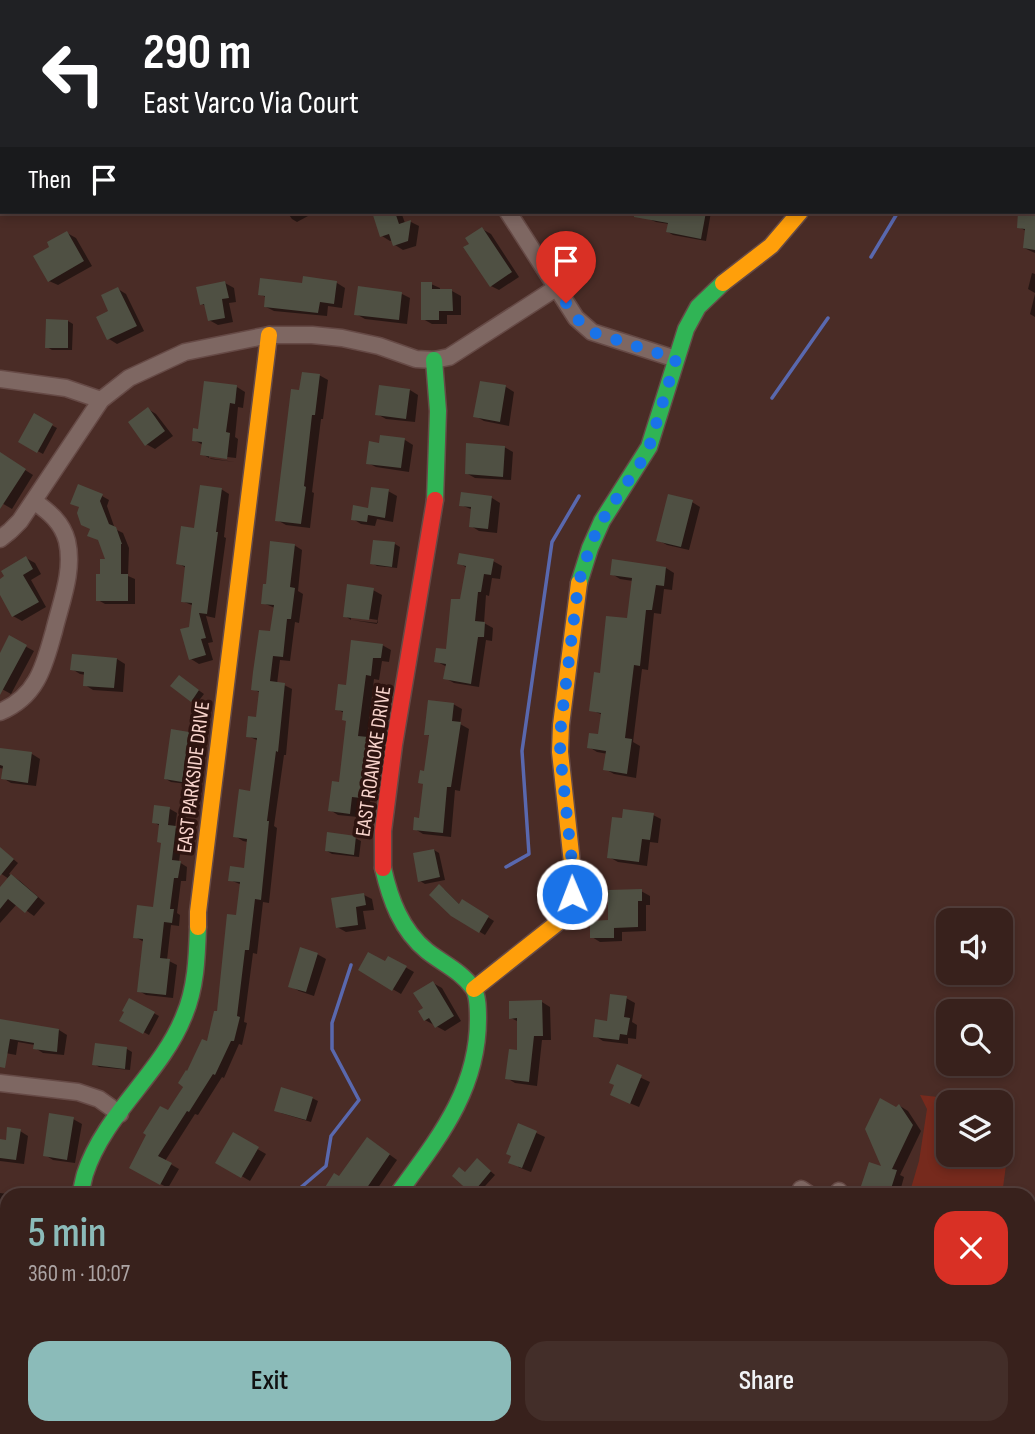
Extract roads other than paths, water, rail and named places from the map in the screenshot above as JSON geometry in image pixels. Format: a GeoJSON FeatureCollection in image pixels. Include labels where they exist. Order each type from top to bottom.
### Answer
{"type":"FeatureCollection","features":[{"type":"Feature","properties":{"kind":"street"},"geometry":{"type":"LineString","coordinates":[[509,214],[576,318],[592,332],[676,359]]}},
{"type":"Feature","properties":{"kind":"street"},"geometry":{"type":"LineString","coordinates":[[402,1188],[446,1127],[465,1088],[478,1037],[478,1010],[474,989],[556,923],[566,911],[572,894],[572,863],[560,752],[561,724],[578,586],[595,535],[650,444],[686,329],[698,307],[716,289],[771,246],[799,214]]}},
{"type":"Feature","properties":{"kind":"street"},"geometry":{"type":"LineString","coordinates":[[0,539],[20,521],[101,400],[129,378],[185,352],[269,335],[312,335],[342,338],[379,346],[416,359],[434,360],[450,357],[556,288]]}},
{"type":"Feature","properties":{"kind":"street","name":"EAST PARKSIDE DRIVE"},"geometry":{"type":"LineString","coordinates":[[81,1188],[88,1165],[105,1135],[178,1030],[197,974],[198,912],[269,335]]}},
{"type":"Feature","properties":{"kind":"street","name":"EAST ROANOKE DRIVE"},"geometry":{"type":"LineString","coordinates":[[434,360],[438,411],[435,499],[394,745],[383,831],[382,863],[388,890],[408,932],[474,989]]}},
{"type":"Feature","properties":{"kind":"street"},"geometry":{"type":"LineString","coordinates":[[0,379],[66,388],[101,400]]}},
{"type":"Feature","properties":{"kind":"street"},"geometry":{"type":"LineString","coordinates":[[0,712],[22,698],[44,667],[67,580],[67,539],[59,522],[34,501]]}},
{"type":"Feature","properties":{"kind":"street"},"geometry":{"type":"LineString","coordinates":[[0,1083],[78,1092],[99,1099],[120,1114]]}},
{"type":"Feature","properties":{"kind":"waterway"},"geometry":{"type":"LineString","coordinates":[[871,257],[897,214]]}},
{"type":"Feature","properties":{"kind":"waterway"},"geometry":{"type":"LineString","coordinates":[[772,398],[828,318]]}},
{"type":"Feature","properties":{"kind":"waterway"},"geometry":{"type":"LineString","coordinates":[[506,867],[529,854],[522,751],[552,542],[579,496]]}},
{"type":"Feature","properties":{"kind":"waterway"},"geometry":{"type":"LineString","coordinates":[[300,1188],[326,1166],[331,1136],[359,1100],[332,1049],[332,1023],[351,965]]}}]}
